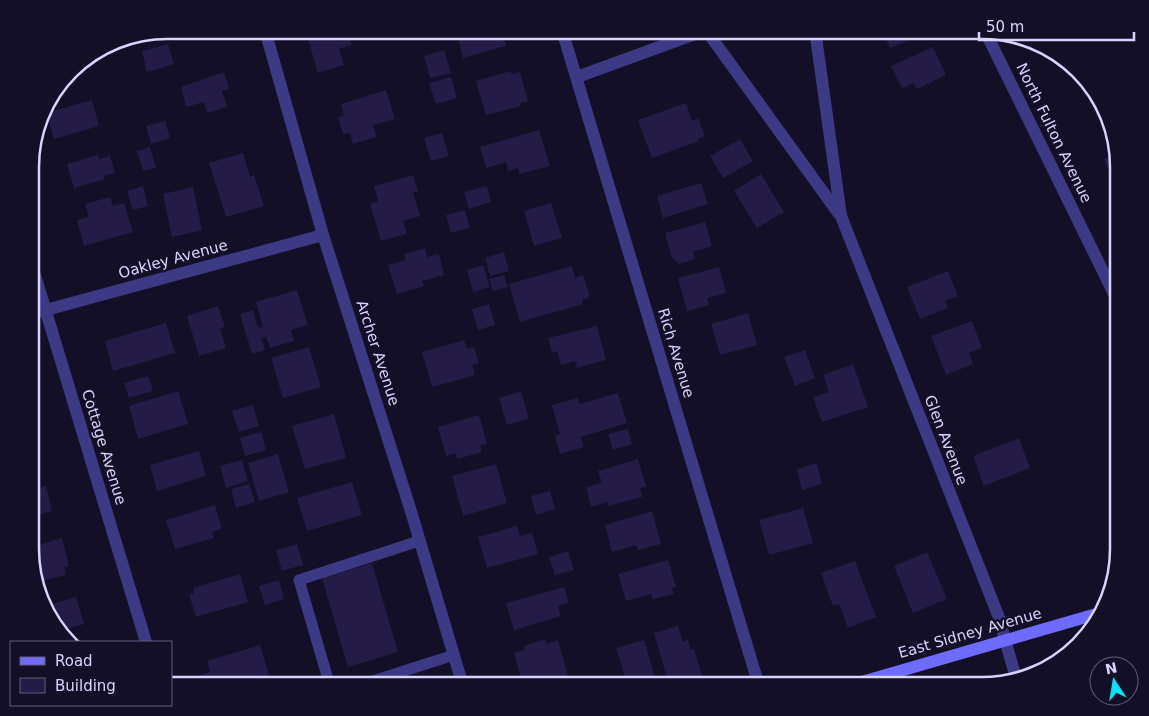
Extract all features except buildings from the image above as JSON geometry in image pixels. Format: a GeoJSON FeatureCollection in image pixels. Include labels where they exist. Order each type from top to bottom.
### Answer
{"type":"FeatureCollection","features":[{"type":"Feature","properties":{"kind":"street","name":"Archer Avenue"},"geometry":{"type":"LineString","coordinates":[[268,39],[323,234],[420,541],[460,677]]}},
{"type":"Feature","properties":{"kind":"street","name":"Rich Avenue"},"geometry":{"type":"LineString","coordinates":[[565,39],[756,677]]}},
{"type":"Feature","properties":{"kind":"street"},"geometry":{"type":"LineString","coordinates":[[576,77],[681,39]]}},
{"type":"Feature","properties":{"kind":"street","name":"Glen Avenue"},"geometry":{"type":"LineString","coordinates":[[713,39],[841,216]]}},
{"type":"Feature","properties":{"kind":"street","name":"Glen Avenue"},"geometry":{"type":"LineString","coordinates":[[816,39],[841,216],[998,615],[1014,673]]}},
{"type":"Feature","properties":{"kind":"street","name":"North Fulton Avenue"},"geometry":{"type":"LineString","coordinates":[[990,39],[1110,286]]}},
{"type":"Feature","properties":{"kind":"street","name":"Oakley Avenue"},"geometry":{"type":"LineString","coordinates":[[39,312],[323,234]]}},
{"type":"Feature","properties":{"kind":"street","name":"Cottage Avenue"},"geometry":{"type":"LineString","coordinates":[[39,288],[146,641]]}},
{"type":"Feature","properties":{"kind":"street","name":"East Sidney Avenue"},"geometry":{"type":"LineString","coordinates":[[879,677],[1092,614]]}},
{"type":"Feature","properties":{"kind":"lane"},"geometry":{"type":"LineString","coordinates":[[327,677],[299,580],[420,541]]}},
{"type":"Feature","properties":{"kind":"lane"},"geometry":{"type":"LineString","coordinates":[[386,677],[454,656]]}}]}
